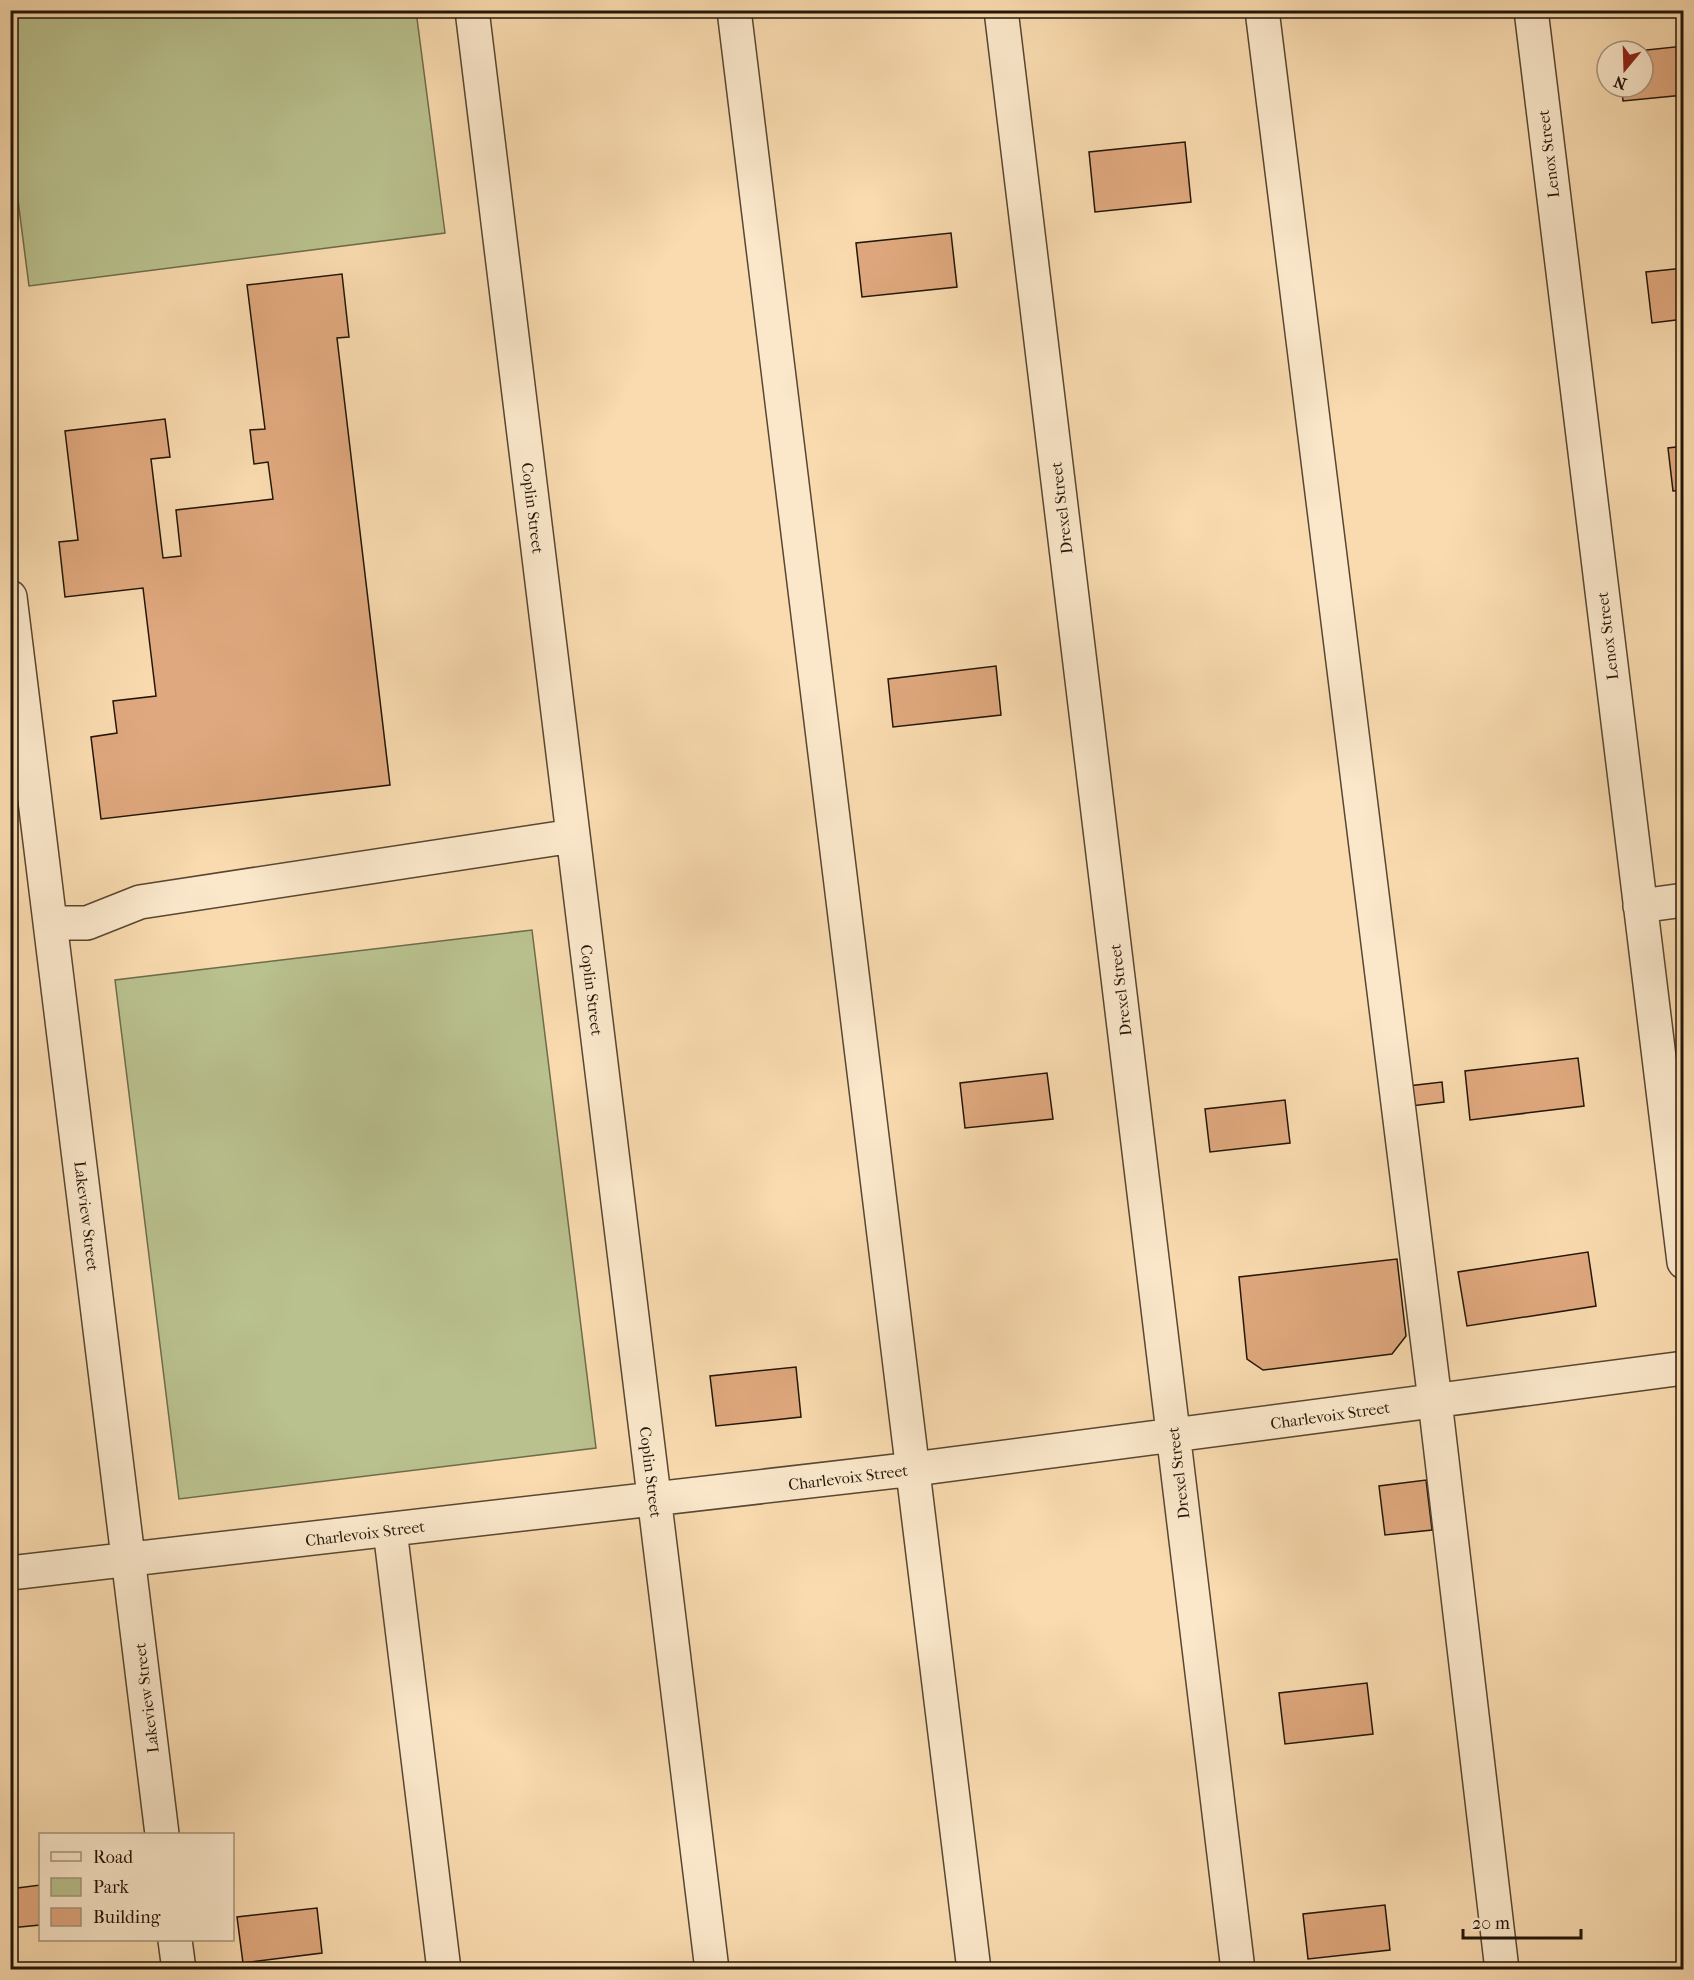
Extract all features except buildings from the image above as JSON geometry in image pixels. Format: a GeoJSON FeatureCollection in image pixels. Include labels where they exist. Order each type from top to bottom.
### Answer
{"type":"FeatureCollection","features":[{"type":"Feature","properties":{"kind":"street","name":"Coplin Street"},"geometry":{"type":"LineString","coordinates":[[472,10],[712,1970]]}},
{"type":"Feature","properties":{"kind":"street"},"geometry":{"type":"LineString","coordinates":[[734,10],[974,1970]]}},
{"type":"Feature","properties":{"kind":"street","name":"Drexel Street"},"geometry":{"type":"LineString","coordinates":[[1001,10],[1238,1970]]}},
{"type":"Feature","properties":{"kind":"street"},"geometry":{"type":"LineString","coordinates":[[1263,10],[1435,1401],[1502,1970]]}},
{"type":"Feature","properties":{"kind":"street","name":"Lenox Street"},"geometry":{"type":"LineString","coordinates":[[1531,10],[1683,1262]]}},
{"type":"Feature","properties":{"kind":"street","name":"Lakeview Street"},"geometry":{"type":"LineString","coordinates":[[10,597],[162,1833]]}},
{"type":"Feature","properties":{"kind":"street"},"geometry":{"type":"LineString","coordinates":[[51,923],[87,923],[140,902],[573,836]]}},
{"type":"Feature","properties":{"kind":"street"},"geometry":{"type":"LineString","coordinates":[[1640,906],[1683,900]]}},
{"type":"Feature","properties":{"kind":"street","name":"Charlevoix Street"},"geometry":{"type":"LineString","coordinates":[[10,1573],[914,1469],[1683,1368]]}},
{"type":"Feature","properties":{"kind":"street"},"geometry":{"type":"LineString","coordinates":[[390,1530],[444,1970]]}},
{"type":"Feature","properties":{"kind":"street"},"geometry":{"type":"LineString","coordinates":[[175,1941],[179,1970]]}},
{"type":"Feature","properties":{"kind":"green space"},"geometry":{"type":"Polygon","coordinates":[[[10,11],[416,11],[445,233],[29,286],[11,146],[10,11]]]}},
{"type":"Feature","properties":{"kind":"green space"},"geometry":{"type":"Polygon","coordinates":[[[532,930],[596,1448],[179,1499],[115,980],[532,930]]]}}]}
